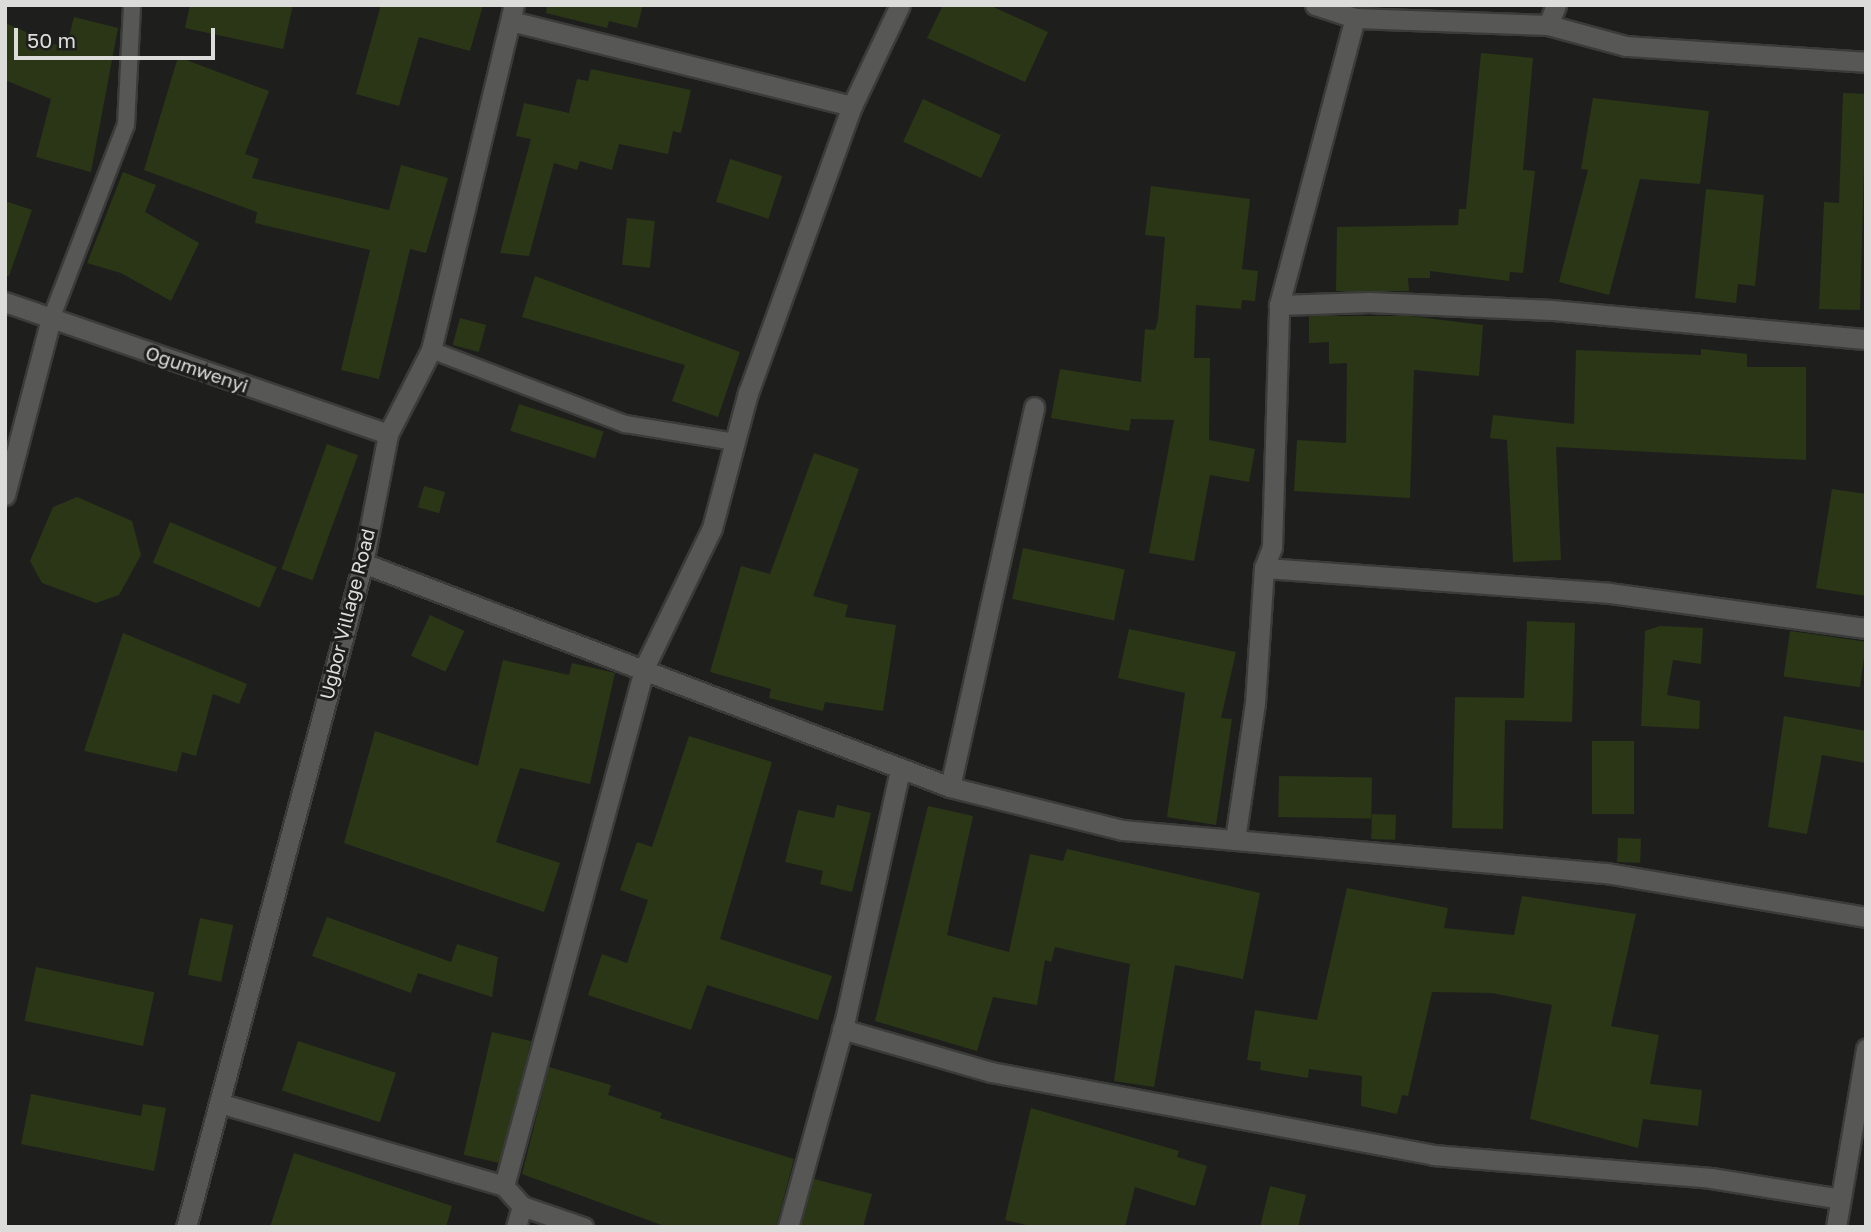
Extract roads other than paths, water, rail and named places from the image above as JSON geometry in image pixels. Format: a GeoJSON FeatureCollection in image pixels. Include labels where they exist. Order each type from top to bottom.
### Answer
{"type":"FeatureCollection","features":[{"type":"Feature","properties":{"kind":"street"},"geometry":{"type":"LineString","coordinates":[[504,1186],[645,666],[712,528],[735,442],[852,106],[900,5]]}},
{"type":"Feature","properties":{"kind":"street"},"geometry":{"type":"LineString","coordinates":[[1315,5],[1355,18],[1548,25],[1626,46],[1866,62]]}},
{"type":"Feature","properties":{"kind":"street"},"geometry":{"type":"LineString","coordinates":[[1548,25],[1556,5]]}},
{"type":"Feature","properties":{"kind":"street"},"geometry":{"type":"LineString","coordinates":[[513,13],[852,106]]}},
{"type":"Feature","properties":{"kind":"street","name":"Ugbor Village Road"},"geometry":{"type":"LineString","coordinates":[[186,1227],[363,563],[388,434],[431,350],[513,13]]}},
{"type":"Feature","properties":{"kind":"street"},"geometry":{"type":"LineString","coordinates":[[1235,840],[1255,703],[1264,568],[1272,547],[1279,305],[1355,18]]}},
{"type":"Feature","properties":{"kind":"street","name":"Ogumwenyi"},"geometry":{"type":"LineString","coordinates":[[5,302],[388,434]]}},
{"type":"Feature","properties":{"kind":"street"},"geometry":{"type":"LineString","coordinates":[[1279,305],[1369,302],[1552,310],[1866,339]]}},
{"type":"Feature","properties":{"kind":"street"},"geometry":{"type":"LineString","coordinates":[[5,495],[51,319]]}},
{"type":"Feature","properties":{"kind":"street"},"geometry":{"type":"LineString","coordinates":[[950,787],[1034,407]]}},
{"type":"Feature","properties":{"kind":"street"},"geometry":{"type":"LineString","coordinates":[[363,563],[645,666],[950,787],[1122,830],[1606,873],[1866,917]]}},
{"type":"Feature","properties":{"kind":"street"},"geometry":{"type":"LineString","coordinates":[[1264,568],[1609,593],[1866,628]]}},
{"type":"Feature","properties":{"kind":"street"},"geometry":{"type":"LineString","coordinates":[[788,1227],[842,1029],[900,769]]}},
{"type":"Feature","properties":{"kind":"street"},"geometry":{"type":"LineString","coordinates":[[842,1029],[991,1072],[1433,1155],[1711,1178],[1840,1199]]}},
{"type":"Feature","properties":{"kind":"street"},"geometry":{"type":"LineString","coordinates":[[1836,1227],[1866,1049]]}},
{"type":"Feature","properties":{"kind":"street"},"geometry":{"type":"LineString","coordinates":[[219,1103],[504,1186],[522,1206],[583,1227]]}},
{"type":"Feature","properties":{"kind":"street"},"geometry":{"type":"LineString","coordinates":[[516,1227],[522,1206]]}},
{"type":"Feature","properties":{"kind":"lane"},"geometry":{"type":"LineString","coordinates":[[51,319],[126,125],[132,5]]}},
{"type":"Feature","properties":{"kind":"lane"},"geometry":{"type":"LineString","coordinates":[[431,350],[625,424],[735,442]]}}]}
